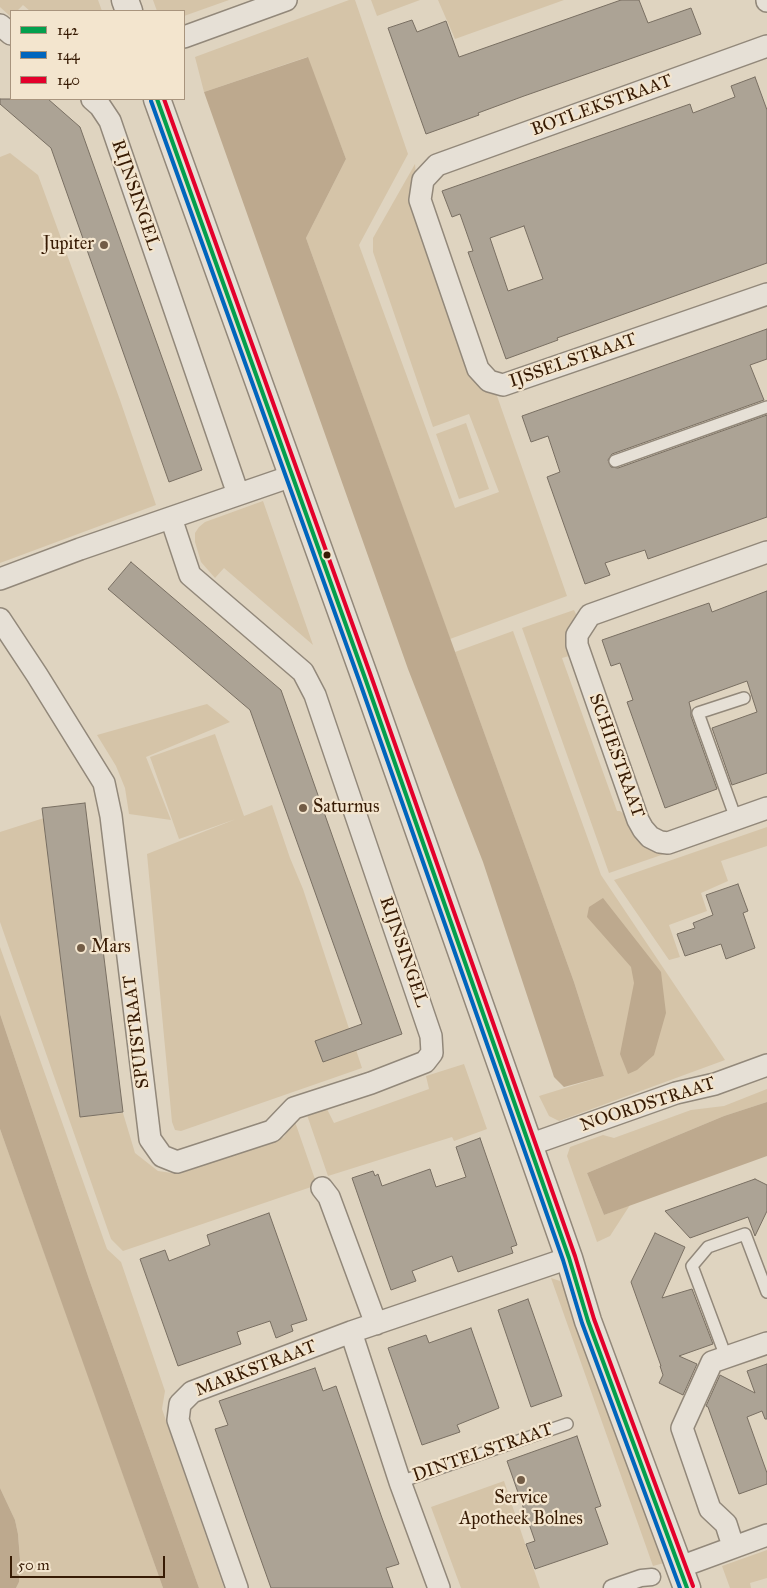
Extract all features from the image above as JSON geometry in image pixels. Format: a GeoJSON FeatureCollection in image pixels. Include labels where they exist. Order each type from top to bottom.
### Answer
{"type":"FeatureCollection","features":[{"type":"Feature","properties":{"kind":"street"},"geometry":{"type":"LineString","coordinates":[[185,37],[286,0]]}},
{"type":"Feature","properties":{"kind":"street"},"geometry":{"type":"LineString","coordinates":[[0,25],[10,33]]}},
{"type":"Feature","properties":{"kind":"street","name":"BOTLEKSTRAAT"},"geometry":{"type":"LineString","coordinates":[[437,165],[767,46]]}},
{"type":"Feature","properties":{"kind":"street","name":"RIJNSINGEL"},"geometry":{"type":"LineString","coordinates":[[93,100],[100,106],[110,121],[238,494]]}},
{"type":"Feature","properties":{"kind":"street"},"geometry":{"type":"LineString","coordinates":[[158,100],[569,1258],[588,1321],[684,1577],[733,1546],[767,1535]]}},
{"type":"Feature","properties":{"kind":"street","name":"IJSSELSTRAAT"},"geometry":{"type":"LineString","coordinates":[[437,165],[423,180],[420,200],[478,369],[489,381],[503,385],[767,295]]}},
{"type":"Feature","properties":{"kind":"street"},"geometry":{"type":"LineString","coordinates":[[0,579],[292,476]]}},
{"type":"Feature","properties":{"kind":"street","name":"RIJNSINGEL"},"geometry":{"type":"LineString","coordinates":[[171,518],[190,576],[303,672],[315,696],[431,1036],[432,1053],[425,1062]]}},
{"type":"Feature","properties":{"kind":"street","name":"SCHIESTRAAT"},"geometry":{"type":"LineString","coordinates":[[767,552],[590,615],[576,635],[576,645],[642,829],[650,837],[660,842],[668,843],[767,808]]}},
{"type":"Feature","properties":{"kind":"street","name":"SPUISTRAAT"},"geometry":{"type":"LineString","coordinates":[[0,619],[104,783],[111,816],[150,1139],[162,1156],[177,1162],[272,1131],[294,1108],[371,1083],[425,1062]]}},
{"type":"Feature","properties":{"kind":"street","name":"NOORDSTRAAT"},"geometry":{"type":"LineString","coordinates":[[529,1145],[676,1093],[715,1084],[767,1065]]}},
{"type":"Feature","properties":{"kind":"street"},"geometry":{"type":"LineString","coordinates":[[322,1188],[329,1197],[376,1324]]}},
{"type":"Feature","properties":{"kind":"street","name":"MARKSTRAAT"},"geometry":{"type":"LineString","coordinates":[[237,1588],[178,1420],[180,1404],[192,1392],[351,1332],[569,1258]]}},
{"type":"Feature","properties":{"kind":"street","name":"DINTELSTRAAT"},"geometry":{"type":"LineString","coordinates":[[351,1332],[400,1482],[439,1588]]}},
{"type":"Feature","properties":{"kind":"street"},"geometry":{"type":"LineString","coordinates":[[733,1546],[726,1524],[710,1509],[682,1428],[712,1362],[767,1343]]}},
{"type":"Feature","properties":{"kind":"street"},"geometry":{"type":"LineString","coordinates":[[612,1588],[641,1578],[652,1577]]}},
{"type":"Feature","properties":{"kind":"lane"},"geometry":{"type":"LineString","coordinates":[[615,461],[767,407]]}},
{"type":"Feature","properties":{"kind":"lane"},"geometry":{"type":"LineString","coordinates":[[736,819],[698,713],[744,698]]}},
{"type":"Feature","properties":{"kind":"lane"},"geometry":{"type":"LineString","coordinates":[[726,1357],[692,1266],[708,1247],[745,1234],[767,1292]]}},
{"type":"Feature","properties":{"kind":"lane","name":"DINTELSTRAAT"},"geometry":{"type":"LineString","coordinates":[[400,1482],[567,1424]]}},
{"type":"Feature","properties":{"kind":"shaded area"},"geometry":{"type":"Polygon","coordinates":[[[0,0],[98,0],[102,10],[29,10],[23,5],[18,10],[10,10],[10,16],[0,7],[0,0]]]}},
{"type":"Feature","properties":{"kind":"shaded area"},"geometry":{"type":"Polygon","coordinates":[[[153,0],[229,0],[185,16],[185,10],[157,10],[153,0]]]}},
{"type":"Feature","properties":{"kind":"shaded area"},"geometry":{"type":"Polygon","coordinates":[[[349,0],[355,0],[408,154],[359,245],[455,508],[499,492],[469,414],[433,427],[373,252],[373,238],[415,164],[416,175],[411,205],[474,381],[496,393],[567,596],[450,639],[306,238],[346,159],[307,57],[204,92],[195,57],[349,0]]]}},
{"type":"Feature","properties":{"kind":"shaded area"},"geometry":{"type":"Polygon","coordinates":[[[371,0],[420,0],[377,16],[371,0]]]}},
{"type":"Feature","properties":{"kind":"shaded area"},"geometry":{"type":"Polygon","coordinates":[[[438,0],[564,0],[455,39],[438,0]]]}},
{"type":"Feature","properties":{"kind":"shaded area"},"geometry":{"type":"Polygon","coordinates":[[[308,57],[346,159],[306,238],[574,982],[604,1076],[564,1087],[554,1077],[483,862],[408,669],[204,92],[308,57]]]}},
{"type":"Feature","properties":{"kind":"shaded area"},"geometry":{"type":"Polygon","coordinates":[[[10,153],[38,175],[156,505],[0,563],[0,157],[10,153]]]}},
{"type":"Feature","properties":{"kind":"shaded area"},"geometry":{"type":"Polygon","coordinates":[[[466,423],[489,489],[459,499],[436,434],[466,423]]]}},
{"type":"Feature","properties":{"kind":"shaded area"},"geometry":{"type":"Polygon","coordinates":[[[263,501],[313,645],[224,568],[215,578],[201,562],[195,542],[195,533],[199,527],[205,522],[263,501]]]}},
{"type":"Feature","properties":{"kind":"shaded area"},"geometry":{"type":"Polygon","coordinates":[[[574,610],[577,616],[567,634],[569,656],[562,658],[617,811],[620,811],[673,851],[609,873],[522,628],[574,610]]]}},
{"type":"Feature","properties":{"kind":"shaded area"},"geometry":{"type":"Polygon","coordinates":[[[513,631],[601,875],[725,1060],[559,1121],[549,1116],[539,1096],[604,1076],[574,982],[455,652],[513,631]]]}},
{"type":"Feature","properties":{"kind":"shaded area"},"geometry":{"type":"Polygon","coordinates":[[[207,704],[230,722],[146,757],[171,820],[129,814],[125,788],[116,766],[97,735],[207,704]]]}},
{"type":"Feature","properties":{"kind":"shaded area"},"geometry":{"type":"Polygon","coordinates":[[[215,734],[244,816],[272,805],[303,889],[362,1068],[181,1131],[175,1130],[172,1122],[147,854],[236,819],[179,839],[150,757],[215,734]]]}},
{"type":"Feature","properties":{"kind":"shaded area"},"geometry":{"type":"Polygon","coordinates":[[[44,818],[80,1117],[123,1113],[135,1153],[158,1171],[179,1174],[284,1137],[294,1119],[317,1185],[123,1251],[111,1239],[0,922],[0,832],[44,818]]]}},
{"type":"Feature","properties":{"kind":"shaded area"},"geometry":{"type":"Polygon","coordinates":[[[767,827],[767,846],[721,861],[728,881],[701,893],[707,911],[669,925],[680,957],[669,960],[614,880],[767,827]]]}},
{"type":"Feature","properties":{"kind":"shaded area"},"geometry":{"type":"Polygon","coordinates":[[[603,898],[661,972],[666,1013],[654,1055],[637,1070],[628,1074],[620,1054],[634,983],[631,967],[587,917],[589,907],[603,898]]]}},
{"type":"Feature","properties":{"kind":"shaded area"},"geometry":{"type":"Polygon","coordinates":[[[0,947],[107,1249],[121,1262],[165,1391],[162,1409],[224,1588],[199,1588],[89,1279],[0,1014],[0,947]]]}},
{"type":"Feature","properties":{"kind":"shaded area"},"geometry":{"type":"Polygon","coordinates":[[[0,1014],[89,1279],[199,1588],[163,1588],[0,1129],[0,1014]]]}},
{"type":"Feature","properties":{"kind":"shaded area"},"geometry":{"type":"Polygon","coordinates":[[[464,1064],[487,1129],[454,1141],[452,1137],[328,1176],[307,1115],[326,1107],[334,1123],[429,1089],[426,1076],[464,1064]]]}},
{"type":"Feature","properties":{"kind":"shaded area"},"geometry":{"type":"Polygon","coordinates":[[[767,1089],[767,1102],[724,1116],[587,1173],[604,1215],[630,1205],[610,1236],[597,1242],[567,1156],[570,1147],[603,1135],[614,1138],[691,1110],[724,1106],[767,1089]]]}},
{"type":"Feature","properties":{"kind":"shaded area"},"geometry":{"type":"Polygon","coordinates":[[[767,1102],[767,1156],[604,1215],[587,1173],[724,1116],[767,1102]]]}},
{"type":"Feature","properties":{"kind":"shaded area"},"geometry":{"type":"Polygon","coordinates":[[[0,1129],[163,1588],[16,1588],[19,1582],[20,1560],[18,1534],[15,1520],[0,1488],[0,1129]]]}},
{"type":"Feature","properties":{"kind":"shaded area"},"geometry":{"type":"Polygon","coordinates":[[[551,1278],[560,1281],[567,1289],[664,1563],[653,1566],[551,1278]]]}},
{"type":"Feature","properties":{"kind":"shaded area"},"geometry":{"type":"Polygon","coordinates":[[[504,1481],[540,1588],[461,1588],[431,1507],[504,1481]]]}},
{"type":"Feature","properties":{"kind":"shaded area"},"geometry":{"type":"Polygon","coordinates":[[[0,1488],[15,1520],[18,1534],[20,1560],[19,1582],[16,1588],[0,1588],[0,1488]]]}},
{"type":"Feature","properties":{"kind":"shaded area"},"geometry":{"type":"Polygon","coordinates":[[[767,1550],[767,1578],[750,1583],[751,1588],[730,1588],[722,1566],[767,1550]]]}},
{"type":"Feature","properties":{"kind":"building"},"geometry":{"type":"Polygon","coordinates":[[[621,0],[639,0],[648,23],[691,8],[701,34],[524,96],[426,134],[388,28],[412,20],[417,32],[446,21],[459,57],[621,0]]]}},
{"type":"Feature","properties":{"kind":"building"},"geometry":{"type":"Polygon","coordinates":[[[755,77],[767,110],[767,263],[557,338],[558,340],[506,359],[468,252],[473,251],[460,214],[452,217],[442,191],[690,104],[693,113],[735,97],[731,86],[755,77]],[[524,226],[490,238],[508,291],[543,279],[524,226]]]}},
{"type":"Feature","properties":{"kind":"building","name":"Jupiter"},"geometry":{"type":"Polygon","coordinates":[[[0,99],[49,100],[80,127],[202,470],[169,482],[51,148],[0,104],[0,99]]]}},
{"type":"Feature","properties":{"kind":"building"},"geometry":{"type":"Polygon","coordinates":[[[767,329],[767,359],[750,365],[764,400],[612,454],[608,460],[611,467],[618,468],[767,415],[767,517],[648,559],[645,550],[605,563],[610,575],[585,584],[547,477],[560,472],[548,436],[531,442],[522,416],[767,329]]]}},
{"type":"Feature","properties":{"kind":"building","name":"Saturnus"},"geometry":{"type":"Polygon","coordinates":[[[131,562],[281,690],[402,1034],[323,1062],[315,1041],[362,1024],[250,710],[108,589],[131,562]]]}},
{"type":"Feature","properties":{"kind":"building"},"geometry":{"type":"Polygon","coordinates":[[[767,591],[767,773],[732,785],[712,728],[757,712],[747,681],[689,702],[691,716],[717,789],[665,808],[627,702],[633,700],[620,663],[611,666],[602,640],[709,603],[712,612],[767,591]]]}},
{"type":"Feature","properties":{"kind":"building","name":"Mars"},"geometry":{"type":"Polygon","coordinates":[[[85,803],[123,1112],[80,1117],[42,808],[85,803]]]}},
{"type":"Feature","properties":{"kind":"building"},"geometry":{"type":"Polygon","coordinates":[[[738,884],[748,911],[743,913],[755,948],[726,959],[721,944],[685,956],[677,934],[695,928],[693,923],[713,915],[706,895],[738,884]]]}},
{"type":"Feature","properties":{"kind":"building"},"geometry":{"type":"Polygon","coordinates":[[[480,1138],[517,1245],[511,1247],[513,1253],[458,1272],[452,1256],[412,1271],[416,1281],[391,1290],[352,1178],[373,1171],[375,1176],[378,1174],[382,1186],[430,1169],[436,1187],[466,1177],[456,1147],[480,1138]]]}},
{"type":"Feature","properties":{"kind":"building"},"geometry":{"type":"Polygon","coordinates":[[[755,1179],[767,1185],[767,1211],[755,1236],[748,1217],[690,1238],[665,1211],[755,1179]]]}},
{"type":"Feature","properties":{"kind":"building"},"geometry":{"type":"Polygon","coordinates":[[[269,1213],[307,1320],[291,1325],[293,1331],[276,1338],[270,1321],[237,1332],[241,1344],[178,1366],[140,1259],[165,1250],[169,1261],[210,1245],[207,1235],[269,1213]]]}},
{"type":"Feature","properties":{"kind":"building"},"geometry":{"type":"Polygon","coordinates":[[[655,1233],[685,1247],[662,1298],[692,1289],[713,1344],[679,1356],[697,1364],[683,1395],[659,1383],[663,1375],[661,1366],[631,1282],[655,1233]]]}},
{"type":"Feature","properties":{"kind":"building"},"geometry":{"type":"Polygon","coordinates":[[[528,1299],[562,1396],[531,1407],[498,1310],[528,1299]]]}},
{"type":"Feature","properties":{"kind":"building"},"geometry":{"type":"Polygon","coordinates":[[[471,1328],[499,1408],[457,1425],[460,1432],[422,1445],[388,1348],[426,1335],[429,1343],[471,1328]]]}},
{"type":"Feature","properties":{"kind":"building"},"geometry":{"type":"Polygon","coordinates":[[[767,1364],[767,1419],[765,1419],[762,1411],[747,1417],[767,1473],[767,1484],[739,1494],[708,1407],[706,1406],[720,1375],[755,1393],[747,1371],[767,1364]]]}},
{"type":"Feature","properties":{"kind":"building"},"geometry":{"type":"Polygon","coordinates":[[[315,1368],[323,1391],[336,1386],[399,1564],[386,1568],[393,1588],[271,1588],[246,1518],[215,1429],[228,1425],[219,1401],[315,1368]]]}},
{"type":"Feature","properties":{"kind":"building"},"geometry":{"type":"Polygon","coordinates":[[[577,1436],[601,1506],[595,1508],[608,1544],[535,1569],[526,1544],[535,1541],[507,1461],[577,1436]]]}},
{"type":"Feature","properties":{"kind":"transit line","name":"142"},"geometry":{"type":"LineString","coordinates":[[157,100],[365,678],[569,1258],[588,1321],[687,1588]]}},
{"type":"Feature","properties":{"kind":"transit line","name":"140"},"geometry":{"type":"LineString","coordinates":[[164,100],[371,676],[575,1256],[594,1319],[693,1586]]}},
{"type":"Feature","properties":{"kind":"transit line","name":"144"},"geometry":{"type":"LineString","coordinates":[[151,101],[359,680],[563,1260],[582,1323],[680,1588]]}},
{"type":"Feature","properties":{"kind":"place","name":"Jupiter"},"geometry":{"type":"Point","coordinates":[104,245]}},
{"type":"Feature","properties":{"kind":"place","name":"Saturnus"},"geometry":{"type":"Point","coordinates":[303,808]}},
{"type":"Feature","properties":{"kind":"place","name":"Mars"},"geometry":{"type":"Point","coordinates":[81,948]}},
{"type":"Feature","properties":{"kind":"place","name":"Service Apotheek Bolnes"},"geometry":{"type":"Point","coordinates":[521,1480]}}]}
